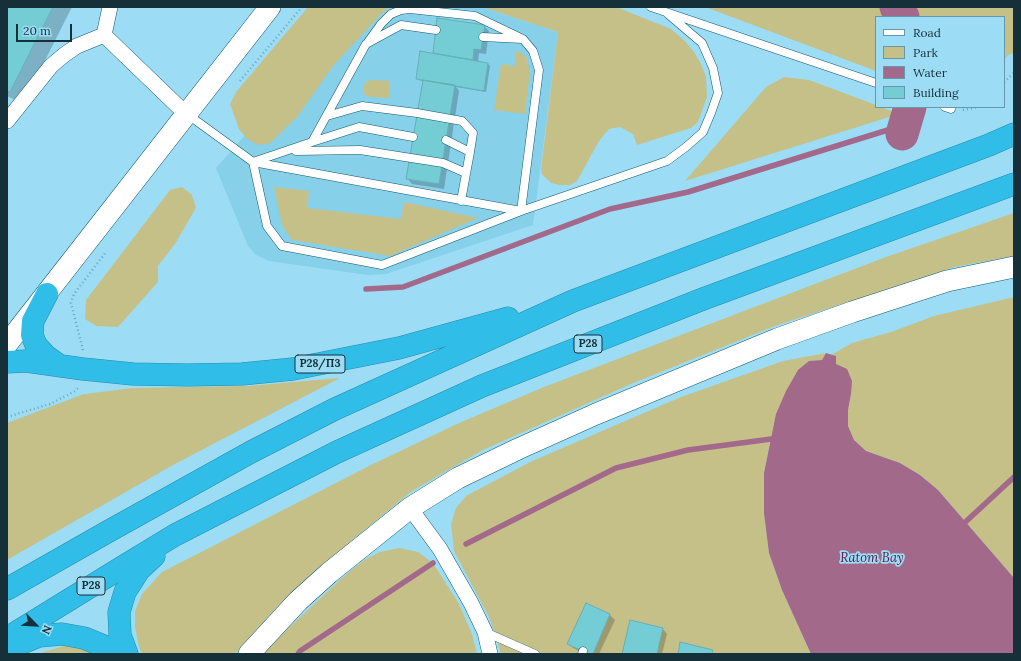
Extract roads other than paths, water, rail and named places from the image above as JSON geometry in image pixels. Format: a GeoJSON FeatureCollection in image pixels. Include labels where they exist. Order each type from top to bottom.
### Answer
{"type":"FeatureCollection","features":[{"type":"Feature","properties":{"kind":"highway"},"geometry":{"type":"LineString","coordinates":[[7,589],[251,452],[335,408],[573,301],[1014,134]]}},
{"type":"Feature","properties":{"kind":"highway","name":"Р28"},"geometry":{"type":"LineString","coordinates":[[7,638],[175,535],[337,452],[482,386],[703,299],[1014,184]]}},
{"type":"Feature","properties":{"kind":"highway","name":"Р28/П3"},"geometry":{"type":"LineString","coordinates":[[47,294],[33,321],[32,335],[36,345],[61,366]]}},
{"type":"Feature","properties":{"kind":"highway","name":"Р28/П3"},"geometry":{"type":"LineString","coordinates":[[7,362],[26,361],[83,370],[187,376],[242,374],[293,369],[399,348],[573,301]]}},
{"type":"Feature","properties":{"kind":"highway"},"geometry":{"type":"LineString","coordinates":[[127,654],[120,635],[119,612],[125,592],[139,570],[175,535]]}},
{"type":"Feature","properties":{"kind":"highway"},"geometry":{"type":"LineString","coordinates":[[7,648],[39,636],[62,634],[84,638],[106,647],[116,654]]}},
{"type":"Feature","properties":{"kind":"street"},"geometry":{"type":"LineString","coordinates":[[104,35],[110,7]]}},
{"type":"Feature","properties":{"kind":"street","name":"Р28/П3"},"geometry":{"type":"LineString","coordinates":[[7,344],[186,114],[270,10]]}},
{"type":"Feature","properties":{"kind":"street"},"geometry":{"type":"LineString","coordinates":[[104,35],[186,114]]}},
{"type":"Feature","properties":{"kind":"street"},"geometry":{"type":"LineString","coordinates":[[7,121],[51,66],[77,46],[104,35]]}},
{"type":"Feature","properties":{"kind":"street"},"geometry":{"type":"LineString","coordinates":[[249,654],[298,601],[329,573],[410,508],[458,478],[596,414],[770,342],[852,312],[947,281],[1014,267]]}},
{"type":"Feature","properties":{"kind":"street"},"geometry":{"type":"LineString","coordinates":[[410,508],[440,549],[471,603],[485,632],[490,654]]}},
{"type":"Feature","properties":{"kind":"lane"},"geometry":{"type":"LineString","coordinates":[[650,7],[875,83]]}},
{"type":"Feature","properties":{"kind":"lane"},"geometry":{"type":"LineString","coordinates":[[312,142],[366,44],[381,24],[391,14],[401,10],[410,9],[475,16],[523,39],[533,51],[539,70],[521,211]]}},
{"type":"Feature","properties":{"kind":"lane"},"geometry":{"type":"LineString","coordinates":[[253,162],[268,226],[282,246],[382,265],[521,211],[667,161],[686,147],[703,132],[712,113],[718,93],[713,68],[702,43],[668,14]]}},
{"type":"Feature","properties":{"kind":"lane"},"geometry":{"type":"LineString","coordinates":[[366,44],[402,25],[436,30]]}},
{"type":"Feature","properties":{"kind":"lane"},"geometry":{"type":"LineString","coordinates":[[483,37],[523,39]]}},
{"type":"Feature","properties":{"kind":"lane"},"geometry":{"type":"LineString","coordinates":[[326,116],[362,106],[417,113],[462,121],[474,133],[461,201]]}},
{"type":"Feature","properties":{"kind":"lane"},"geometry":{"type":"LineString","coordinates":[[186,114],[253,162],[521,211]]}},
{"type":"Feature","properties":{"kind":"lane"},"geometry":{"type":"LineString","coordinates":[[253,162],[359,127],[413,136]]}},
{"type":"Feature","properties":{"kind":"lane"},"geometry":{"type":"LineString","coordinates":[[446,140],[470,152]]}},
{"type":"Feature","properties":{"kind":"lane"},"geometry":{"type":"LineString","coordinates":[[288,151],[360,150],[443,163],[466,173]]}},
{"type":"Feature","properties":{"kind":"lane"},"geometry":{"type":"LineString","coordinates":[[485,632],[535,654]]}},
{"type":"Feature","properties":{"kind":"water","name":"Ratom Bay"},"geometry":{"type":"Polygon","coordinates":[[[826,353],[836,356],[836,364],[847,369],[852,381],[848,410],[848,426],[854,440],[866,451],[900,463],[920,475],[938,490],[1014,578],[1014,654],[811,654],[782,590],[769,553],[764,513],[764,473],[776,414],[786,391],[798,370],[809,361],[822,360],[826,353]]]}},
{"type":"Feature","properties":{"kind":"waterway"},"geometry":{"type":"LineString","coordinates":[[896,7],[902,16]]}},
{"type":"Feature","properties":{"kind":"waterway"},"geometry":{"type":"LineString","coordinates":[[902,134],[910,108]]}},
{"type":"Feature","properties":{"kind":"waterway"},"geometry":{"type":"LineString","coordinates":[[366,289],[403,287],[610,209],[688,192],[904,125]]}},
{"type":"Feature","properties":{"kind":"waterway"},"geometry":{"type":"LineString","coordinates":[[466,544],[616,468],[688,450],[779,438]]}},
{"type":"Feature","properties":{"kind":"waterway"},"geometry":{"type":"LineString","coordinates":[[960,527],[1014,477]]}},
{"type":"Feature","properties":{"kind":"waterway"},"geometry":{"type":"LineString","coordinates":[[298,654],[300,651],[433,563]]}}]}
